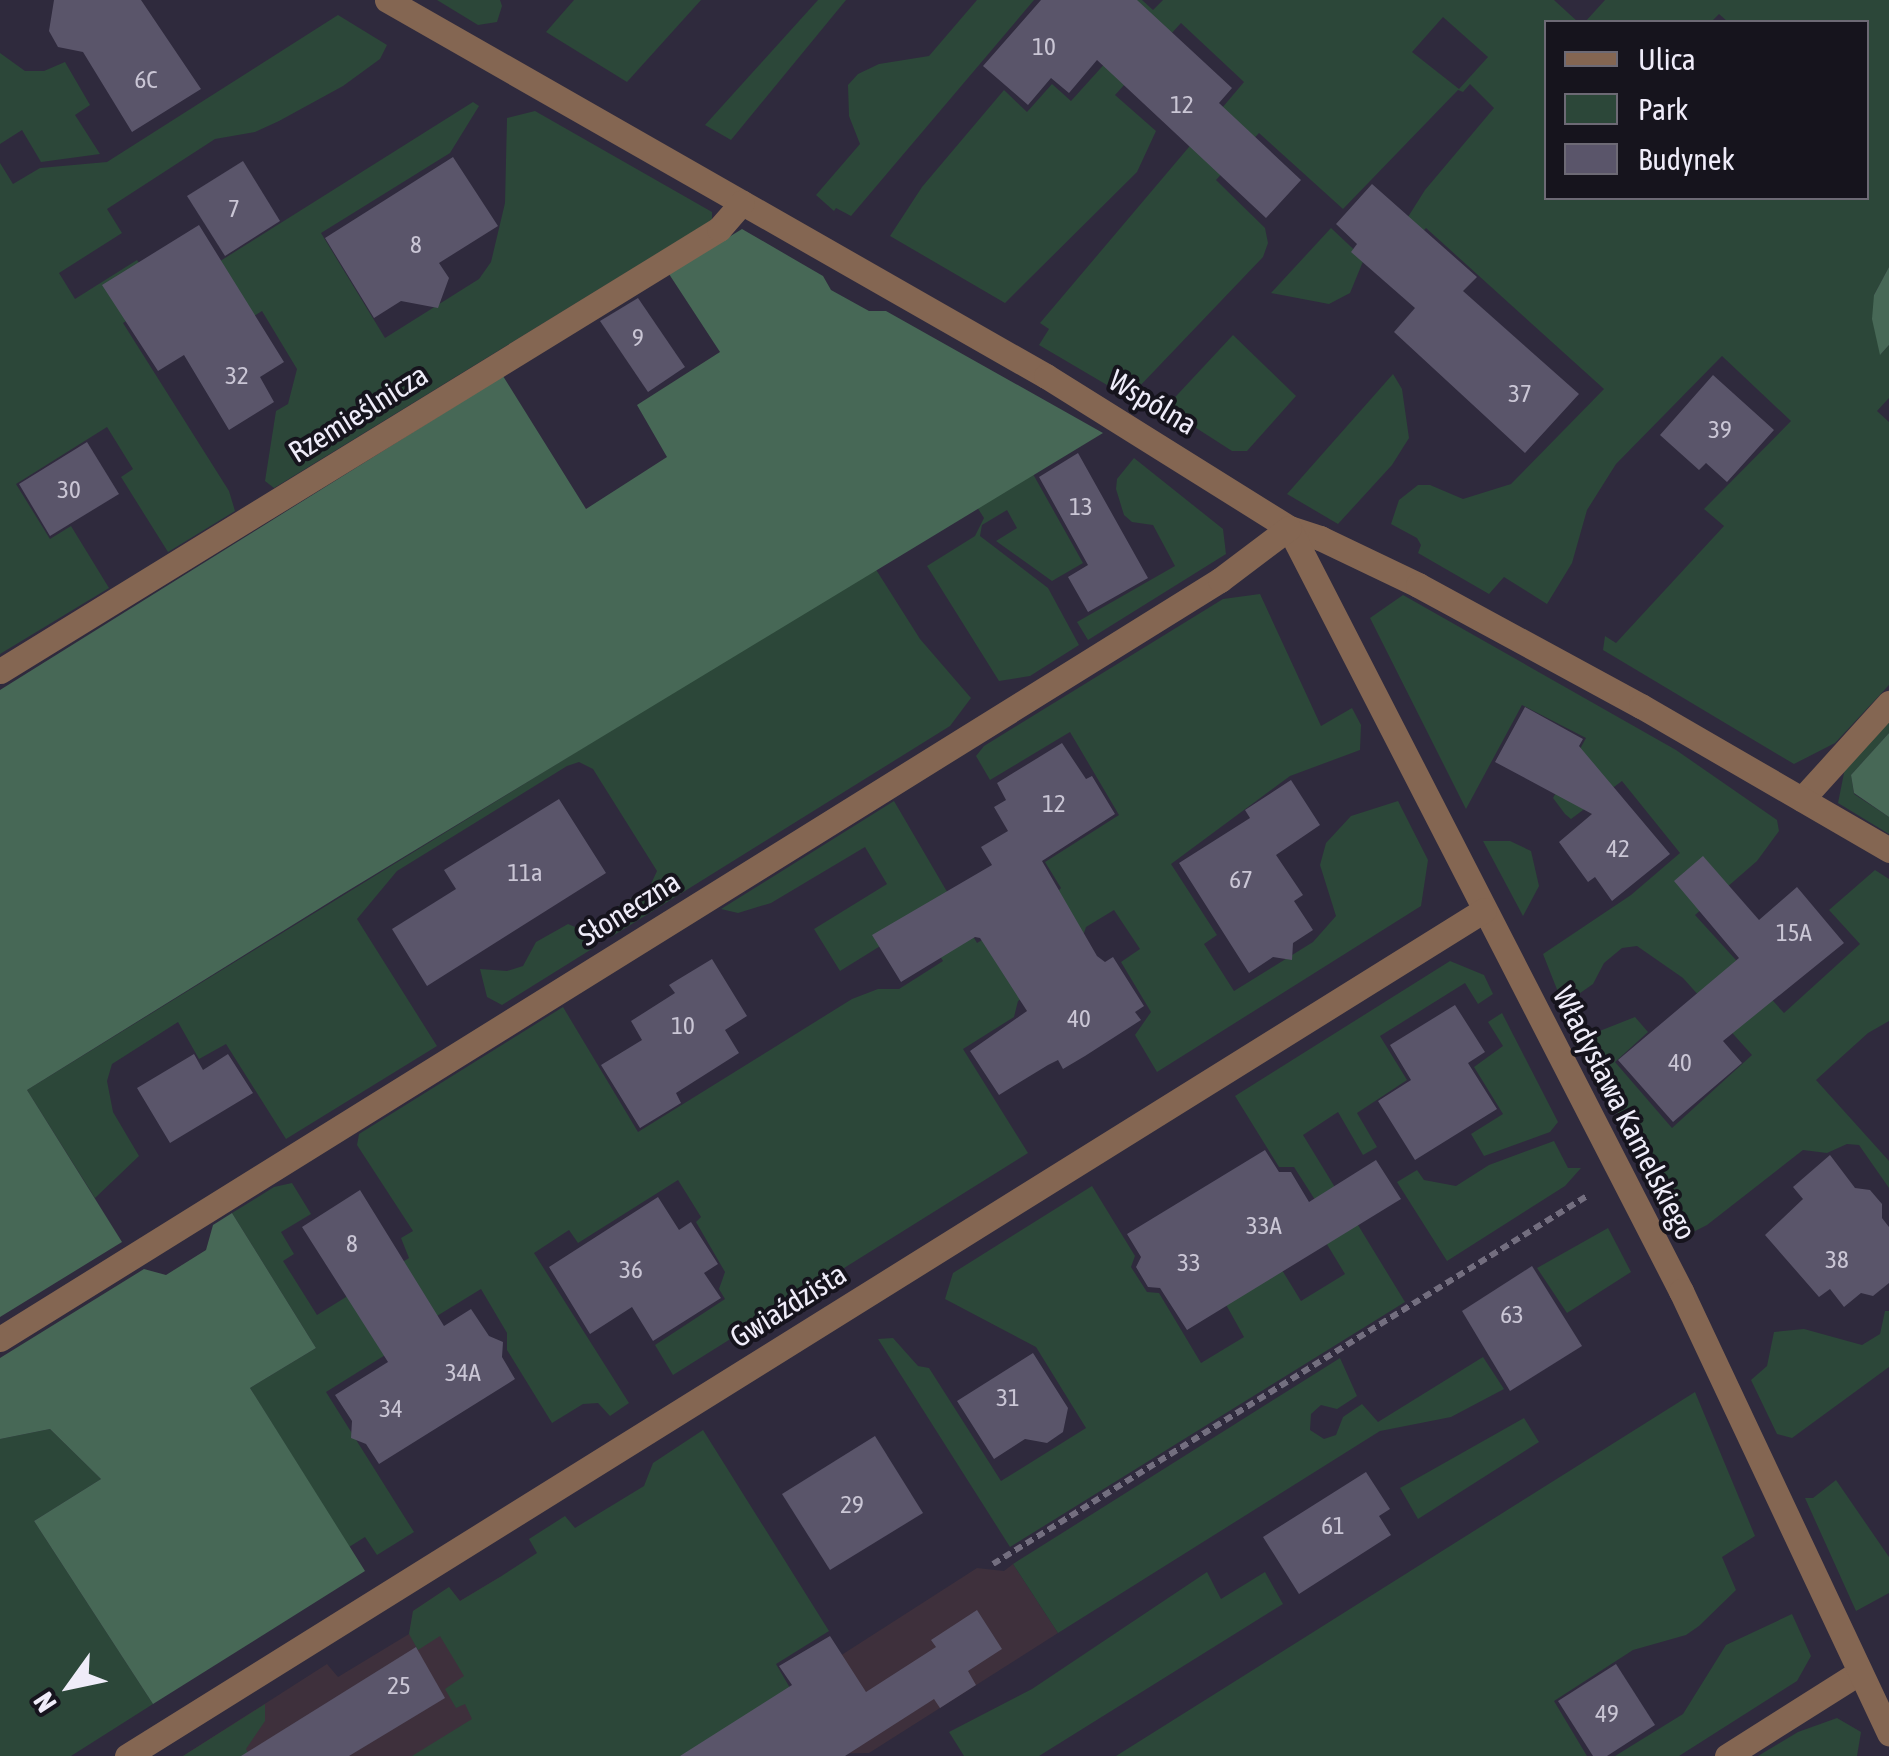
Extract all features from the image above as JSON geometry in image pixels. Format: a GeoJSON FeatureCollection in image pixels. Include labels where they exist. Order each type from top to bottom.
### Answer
{"type":"FeatureCollection","features":[{"type":"Feature","properties":{"kind":"street","name":"Wspólna"},"geometry":{"type":"LineString","coordinates":[[387,0],[1046,376],[1289,528],[1320,538],[1418,585],[1889,850]]}},
{"type":"Feature","properties":{"kind":"street","name":"Rzemieślnicza"},"geometry":{"type":"LineString","coordinates":[[0,671],[719,229],[742,203]]}},
{"type":"Feature","properties":{"kind":"street","name":"Władysława Kamelskiego"},"geometry":{"type":"LineString","coordinates":[[1289,528],[1716,1362],[1889,1734]]}},
{"type":"Feature","properties":{"kind":"street","name":"Słoneczna"},"geometry":{"type":"LineString","coordinates":[[0,1339],[1220,580],[1289,528]]}},
{"type":"Feature","properties":{"kind":"street"},"geometry":{"type":"LineString","coordinates":[[1802,799],[1889,702]]}},
{"type":"Feature","properties":{"kind":"street","name":"Gwiaździsta"},"geometry":{"type":"LineString","coordinates":[[127,1756],[1484,910]]}},
{"type":"Feature","properties":{"kind":"street"},"geometry":{"type":"LineString","coordinates":[[1727,1756],[1860,1672]]}},
{"type":"Feature","properties":{"kind":"path"},"geometry":{"type":"LineString","coordinates":[[993,1564],[1622,1174]]}},
{"type":"Feature","properties":{"kind":"shaded area"},"geometry":{"type":"Polygon","coordinates":[[[1013,1564],[1058,1633],[869,1753],[684,1756],[977,1568],[1004,1571],[1013,1564]]]}},
{"type":"Feature","properties":{"kind":"shaded area"},"geometry":{"type":"Polygon","coordinates":[[[500,1577],[613,1756],[183,1756],[327,1664],[338,1677],[409,1634],[413,1611],[449,1587],[460,1601],[500,1577]]]}},
{"type":"Feature","properties":{"kind":"green space"},"geometry":{"type":"Polygon","coordinates":[[[437,0],[500,0],[502,6],[497,22],[478,25],[437,0]]]}},
{"type":"Feature","properties":{"kind":"green space"},"geometry":{"type":"Polygon","coordinates":[[[574,0],[701,0],[627,82],[546,32],[574,0]]]}},
{"type":"Feature","properties":{"kind":"green space"},"geometry":{"type":"Polygon","coordinates":[[[818,0],[846,0],[731,140],[705,125],[818,0]]]}},
{"type":"Feature","properties":{"kind":"green space"},"geometry":{"type":"Polygon","coordinates":[[[977,0],[1034,0],[851,216],[836,208],[834,211],[816,195],[860,144],[849,116],[848,85],[858,74],[879,64],[929,56],[977,0]]]}},
{"type":"Feature","properties":{"kind":"green space"},"geometry":{"type":"Polygon","coordinates":[[[1071,0],[1142,0],[1153,10],[1163,0],[1554,0],[1576,20],[1544,20],[1544,200],[1869,200],[1869,20],[1726,20],[1719,14],[1713,20],[1587,20],[1605,0],[1889,0],[1889,267],[1874,295],[1881,354],[1889,345],[1889,398],[1877,411],[1889,422],[1889,685],[1835,743],[1794,764],[1603,650],[1605,636],[1616,643],[1724,526],[1704,509],[1791,421],[1722,356],[1616,464],[1587,510],[1572,563],[1547,604],[1504,577],[1489,594],[1418,553],[1421,545],[1417,538],[1391,524],[1399,500],[1418,485],[1430,485],[1463,499],[1511,484],[1604,389],[1426,228],[1384,274],[1401,228],[1425,190],[1494,108],[1470,84],[1463,92],[1458,90],[1343,209],[1259,133],[1216,180],[1265,228],[1268,243],[1263,257],[1136,390],[1124,395],[1039,345],[1049,329],[1040,323],[1244,82],[1181,23],[1115,95],[1156,131],[1137,172],[1005,303],[890,236],[922,187],[1004,90],[1027,112],[1052,84],[1071,101],[1127,39],[1071,0]],[[1443,17],[1412,52],[1459,89],[1488,57],[1443,17]]]}},
{"type":"Feature","properties":{"kind":"green space"},"geometry":{"type":"Polygon","coordinates":[[[338,15],[387,45],[380,59],[343,86],[279,121],[255,132],[215,139],[107,209],[122,233],[59,273],[75,299],[137,260],[163,297],[473,102],[479,106],[450,153],[321,233],[385,338],[479,279],[491,262],[505,203],[507,118],[535,111],[712,212],[712,220],[274,488],[265,481],[276,411],[288,404],[297,369],[262,311],[190,355],[155,303],[123,323],[229,491],[235,511],[168,552],[121,477],[133,469],[107,427],[16,484],[50,539],[71,526],[109,588],[0,654],[0,163],[13,184],[40,168],[107,162],[338,15]]]}},
{"type":"Feature","properties":{"kind":"green space"},"geometry":{"type":"Polygon","coordinates":[[[0,53],[25,71],[44,71],[65,62],[90,105],[75,115],[100,154],[41,162],[22,130],[0,144],[0,53]]]}},
{"type":"Feature","properties":{"kind":"green space"},"geometry":{"type":"Polygon","coordinates":[[[1331,228],[1364,259],[1350,293],[1329,304],[1271,293],[1331,228]]]}},
{"type":"Feature","properties":{"kind":"green space"},"geometry":{"type":"Polygon","coordinates":[[[742,229],[823,276],[831,290],[869,311],[886,311],[1103,433],[27,1090],[122,1242],[0,1317],[0,690],[503,376],[586,509],[667,457],[637,405],[720,352],[669,274],[742,229]]]}},
{"type":"Feature","properties":{"kind":"green space"},"geometry":{"type":"Polygon","coordinates":[[[1889,267],[1889,345],[1880,355],[1872,319],[1874,295],[1889,267]]]}},
{"type":"Feature","properties":{"kind":"green space"},"geometry":{"type":"Polygon","coordinates":[[[1233,335],[1296,396],[1247,451],[1232,451],[1165,408],[1233,335]]]}},
{"type":"Feature","properties":{"kind":"green space"},"geometry":{"type":"Polygon","coordinates":[[[1393,374],[1402,389],[1409,438],[1392,465],[1338,524],[1287,494],[1393,374]]]}},
{"type":"Feature","properties":{"kind":"green space"},"geometry":{"type":"Polygon","coordinates":[[[1134,458],[1223,529],[1226,554],[1088,640],[1077,622],[1175,566],[1153,525],[1132,522],[1124,515],[1117,479],[1134,458]]]}},
{"type":"Feature","properties":{"kind":"green space"},"geometry":{"type":"Polygon","coordinates":[[[1033,474],[1083,563],[1052,581],[996,541],[1017,528],[1007,510],[982,525],[980,536],[1048,588],[1079,645],[1030,676],[999,681],[927,566],[975,536],[984,518],[977,507],[1033,474]]]}},
{"type":"Feature","properties":{"kind":"green space"},"geometry":{"type":"Polygon","coordinates":[[[875,568],[920,639],[971,698],[950,726],[611,937],[600,921],[650,886],[657,871],[593,769],[579,762],[567,766],[397,871],[357,919],[437,1046],[286,1139],[226,1044],[199,1059],[178,1022],[112,1064],[107,1081],[113,1112],[139,1156],[95,1198],[27,1090],[875,568]]]}},
{"type":"Feature","properties":{"kind":"green space"},"geometry":{"type":"Polygon","coordinates":[[[1260,594],[1321,726],[1352,708],[1361,725],[1360,750],[1290,776],[1171,864],[1217,935],[1204,944],[1234,991],[1313,942],[1336,916],[1320,865],[1326,843],[1351,816],[1398,801],[1428,860],[1421,906],[1157,1072],[1135,1035],[1151,1012],[1121,962],[1140,949],[1114,910],[1086,927],[1080,945],[1088,956],[1018,1001],[1014,1017],[963,1049],[1028,1153],[673,1375],[655,1345],[725,1299],[719,1289],[725,1272],[696,1222],[701,1217],[678,1180],[578,1243],[569,1230],[534,1253],[629,1403],[610,1416],[598,1403],[583,1404],[552,1423],[507,1350],[507,1333],[481,1289],[432,1319],[435,1324],[326,1392],[414,1532],[377,1555],[365,1537],[349,1547],[250,1388],[316,1348],[232,1213],[274,1187],[292,1183],[311,1214],[281,1232],[294,1254],[283,1261],[317,1315],[409,1258],[401,1238],[413,1231],[357,1145],[359,1134],[563,1007],[638,1132],[852,999],[878,989],[899,989],[943,961],[919,922],[840,971],[814,929],[887,884],[865,847],[771,903],[738,913],[721,909],[894,801],[977,943],[1052,898],[1061,888],[1045,862],[1119,815],[1070,732],[990,780],[976,756],[984,746],[1223,599],[1260,594]]]}},
{"type":"Feature","properties":{"kind":"green space"},"geometry":{"type":"Polygon","coordinates":[[[1403,595],[1676,750],[1777,820],[1779,831],[1757,861],[1695,915],[1784,1013],[1860,944],[1829,910],[1875,870],[1889,879],[1889,1021],[1868,1033],[1816,1080],[1889,1161],[1889,1188],[1859,1145],[1847,1144],[1827,1153],[1803,1150],[1707,1225],[1691,1233],[1678,1231],[1585,1047],[1592,1034],[1635,1017],[1648,1032],[1615,1062],[1672,1128],[1752,1055],[1683,978],[1637,946],[1622,948],[1604,963],[1593,984],[1573,998],[1558,992],[1543,954],[1631,895],[1680,853],[1622,781],[1571,819],[1565,814],[1553,798],[1586,738],[1522,705],[1466,809],[1370,618],[1403,595]]]}},
{"type":"Feature","properties":{"kind":"green space"},"geometry":{"type":"Polygon","coordinates":[[[1889,717],[1889,733],[1851,775],[1854,794],[1889,817],[1889,834],[1838,803],[1845,768],[1889,717]]]}},
{"type":"Feature","properties":{"kind":"green space"},"geometry":{"type":"Polygon","coordinates":[[[1889,733],[1889,817],[1854,793],[1851,775],[1889,733]]]}},
{"type":"Feature","properties":{"kind":"green space"},"geometry":{"type":"Polygon","coordinates":[[[1483,841],[1510,841],[1531,851],[1539,886],[1523,916],[1483,841]]]}},
{"type":"Feature","properties":{"kind":"green space"},"geometry":{"type":"Polygon","coordinates":[[[568,924],[589,933],[595,947],[502,1005],[487,997],[480,969],[507,971],[523,966],[536,942],[568,924]]]}},
{"type":"Feature","properties":{"kind":"green space"},"geometry":{"type":"Polygon","coordinates":[[[1450,961],[1484,975],[1493,994],[1478,1004],[1465,983],[1380,1036],[1407,1080],[1357,1113],[1377,1147],[1363,1155],[1338,1112],[1303,1135],[1405,1302],[1010,1547],[878,1339],[893,1338],[918,1366],[929,1368],[1001,1481],[1086,1428],[1036,1347],[945,1299],[953,1273],[1092,1186],[1135,1256],[1131,1267],[1147,1292],[1159,1293],[1201,1363],[1244,1337],[1219,1292],[1274,1257],[1301,1301],[1345,1274],[1314,1223],[1319,1206],[1294,1167],[1279,1167],[1235,1096],[1450,961]]]}},
{"type":"Feature","properties":{"kind":"green space"},"geometry":{"type":"Polygon","coordinates":[[[1502,1013],[1558,1122],[1550,1132],[1484,1156],[1471,1134],[1503,1114],[1474,1067],[1503,1046],[1488,1022],[1502,1013]]]}},
{"type":"Feature","properties":{"kind":"green space"},"geometry":{"type":"Polygon","coordinates":[[[1554,1141],[1568,1168],[1581,1168],[1565,1186],[1447,1261],[1397,1182],[1417,1170],[1424,1180],[1456,1186],[1489,1165],[1554,1141]]]}},
{"type":"Feature","properties":{"kind":"green space"},"geometry":{"type":"Polygon","coordinates":[[[232,1213],[316,1348],[250,1388],[365,1571],[153,1704],[34,1521],[101,1479],[50,1429],[0,1439],[0,1358],[144,1269],[166,1275],[206,1250],[213,1225],[232,1213]]]}},
{"type":"Feature","properties":{"kind":"green space"},"geometry":{"type":"Polygon","coordinates":[[[1608,1228],[1631,1272],[1567,1313],[1537,1268],[1608,1228]]]}},
{"type":"Feature","properties":{"kind":"green space"},"geometry":{"type":"Polygon","coordinates":[[[1885,1311],[1889,1311],[1889,1367],[1792,1438],[1777,1434],[1751,1380],[1767,1366],[1774,1332],[1804,1329],[1862,1345],[1880,1334],[1885,1311]]]}},
{"type":"Feature","properties":{"kind":"green space"},"geometry":{"type":"Polygon","coordinates":[[[1483,1357],[1504,1389],[1451,1417],[1380,1431],[1058,1633],[1013,1564],[1340,1358],[1357,1396],[1337,1409],[1321,1405],[1311,1414],[1310,1430],[1324,1439],[1336,1435],[1343,1417],[1362,1404],[1378,1422],[1483,1357]]]}},
{"type":"Feature","properties":{"kind":"green space"},"geometry":{"type":"Polygon","coordinates":[[[1695,1392],[1755,1536],[1722,1557],[1736,1590],[1699,1626],[1686,1635],[1633,1650],[1554,1701],[1587,1756],[1116,1756],[1695,1392]]]}},
{"type":"Feature","properties":{"kind":"green space"},"geometry":{"type":"Polygon","coordinates":[[[1524,1418],[1539,1442],[1418,1519],[1400,1488],[1524,1418]]]}},
{"type":"Feature","properties":{"kind":"green space"},"geometry":{"type":"Polygon","coordinates":[[[50,1429],[101,1479],[34,1521],[153,1704],[71,1756],[0,1756],[0,1439],[50,1429]]]}},
{"type":"Feature","properties":{"kind":"green space"},"geometry":{"type":"Polygon","coordinates":[[[703,1430],[829,1631],[776,1664],[790,1688],[683,1756],[412,1756],[472,1719],[465,1704],[456,1708],[445,1689],[464,1676],[440,1636],[418,1650],[409,1634],[413,1611],[449,1587],[460,1601],[500,1577],[537,1553],[529,1539],[565,1516],[575,1528],[644,1486],[653,1463],[703,1430]]]}},
{"type":"Feature","properties":{"kind":"green space"},"geometry":{"type":"Polygon","coordinates":[[[1836,1480],[1889,1557],[1889,1593],[1856,1611],[1805,1498],[1813,1498],[1836,1480]]]}},
{"type":"Feature","properties":{"kind":"green space"},"geometry":{"type":"Polygon","coordinates":[[[1207,1572],[1221,1599],[1265,1572],[1283,1604],[1039,1756],[964,1756],[949,1732],[1032,1689],[1207,1572]]]}},
{"type":"Feature","properties":{"kind":"green space"},"geometry":{"type":"Polygon","coordinates":[[[1792,1614],[1811,1656],[1797,1681],[1679,1756],[1615,1756],[1683,1714],[1726,1645],[1792,1614]]]}},
{"type":"Feature","properties":{"kind":"green space"},"geometry":{"type":"Polygon","coordinates":[[[265,1704],[265,1721],[246,1749],[250,1756],[183,1756],[265,1704]]]}},
{"type":"Feature","properties":{"kind":"green space"},"geometry":{"type":"Polygon","coordinates":[[[1837,1718],[1861,1732],[1857,1756],[1758,1756],[1798,1732],[1837,1718]]]}},
{"type":"Feature","properties":{"kind":"building"},"geometry":{"type":"Polygon","coordinates":[[[54,0],[141,0],[201,89],[132,132],[83,52],[58,47],[49,31],[54,0]]]}},
{"type":"Feature","properties":{"kind":"building"},"geometry":{"type":"Polygon","coordinates":[[[1041,0],[1137,0],[1232,88],[1219,103],[1301,180],[1266,218],[1097,60],[1069,93],[1051,78],[1028,105],[983,66],[1041,0]]]}},
{"type":"Feature","properties":{"kind":"building"},"geometry":{"type":"Polygon","coordinates":[[[453,157],[498,226],[439,263],[449,278],[438,308],[401,301],[374,318],[325,238],[453,157]]]}},
{"type":"Feature","properties":{"kind":"building"},"geometry":{"type":"Polygon","coordinates":[[[243,161],[280,221],[225,256],[187,196],[243,161]]]}},
{"type":"Feature","properties":{"kind":"building"},"geometry":{"type":"Polygon","coordinates":[[[1372,184],[1477,277],[1463,291],[1579,394],[1525,453],[1394,332],[1415,308],[1351,252],[1357,244],[1336,224],[1372,184]]]}},
{"type":"Feature","properties":{"kind":"building"},"geometry":{"type":"Polygon","coordinates":[[[199,225],[284,362],[260,377],[274,402],[229,430],[184,355],[158,371],[102,285],[199,225]]]}},
{"type":"Feature","properties":{"kind":"building"},"geometry":{"type":"Polygon","coordinates":[[[638,298],[685,367],[648,392],[600,321],[638,298]]]}},
{"type":"Feature","properties":{"kind":"building"},"geometry":{"type":"Polygon","coordinates":[[[1713,375],[1774,430],[1727,482],[1706,463],[1699,470],[1660,435],[1713,375]]]}},
{"type":"Feature","properties":{"kind":"building"},"geometry":{"type":"Polygon","coordinates":[[[87,442],[119,494],[50,536],[19,484],[87,442]]]}},
{"type":"Feature","properties":{"kind":"building"},"geometry":{"type":"Polygon","coordinates":[[[1078,453],[1148,578],[1088,612],[1068,577],[1088,565],[1039,477],[1078,453]]]}},
{"type":"Feature","properties":{"kind":"building"},"geometry":{"type":"Polygon","coordinates":[[[1525,707],[1583,739],[1579,746],[1670,854],[1612,901],[1595,877],[1588,882],[1559,842],[1592,814],[1495,762],[1525,707]]]}},
{"type":"Feature","properties":{"kind":"building"},"geometry":{"type":"Polygon","coordinates":[[[1062,743],[1086,779],[1092,776],[1115,814],[1042,861],[1097,956],[1105,962],[1113,957],[1144,1006],[1135,1012],[1141,1020],[1085,1056],[1063,1069],[1058,1060],[999,1095],[970,1051],[1027,1011],[980,938],[975,937],[901,982],[872,935],[992,865],[981,847],[1008,831],[994,807],[1006,800],[997,783],[1062,743]]]}},
{"type":"Feature","properties":{"kind":"building"},"geometry":{"type":"Polygon","coordinates":[[[1291,780],[1320,825],[1276,855],[1303,895],[1294,901],[1313,930],[1293,943],[1292,960],[1273,957],[1249,973],[1179,863],[1250,818],[1245,810],[1291,780]]]}},
{"type":"Feature","properties":{"kind":"building"},"geometry":{"type":"Polygon","coordinates":[[[559,799],[606,873],[427,986],[392,929],[456,889],[444,870],[559,799]]]}},
{"type":"Feature","properties":{"kind":"building"},"geometry":{"type":"Polygon","coordinates":[[[1703,856],[1759,920],[1797,887],[1844,943],[1723,1041],[1742,1063],[1673,1122],[1618,1060],[1739,958],[1674,881],[1703,856]]]}},
{"type":"Feature","properties":{"kind":"building"},"geometry":{"type":"Polygon","coordinates":[[[712,959],[747,1016],[725,1030],[739,1053],[676,1093],[681,1103],[640,1128],[601,1065],[642,1040],[631,1021],[675,993],[669,985],[712,959]]]}},
{"type":"Feature","properties":{"kind":"building"},"geometry":{"type":"Polygon","coordinates":[[[1455,1005],[1485,1052],[1468,1063],[1497,1109],[1415,1160],[1378,1101],[1411,1080],[1390,1045],[1455,1005]]]}},
{"type":"Feature","properties":{"kind":"building"},"geometry":{"type":"Polygon","coordinates":[[[194,1054],[203,1070],[228,1054],[253,1093],[170,1143],[137,1088],[194,1054]]]}},
{"type":"Feature","properties":{"kind":"building"},"geometry":{"type":"Polygon","coordinates":[[[1265,1150],[1279,1172],[1291,1172],[1309,1202],[1376,1160],[1401,1199],[1187,1330],[1160,1288],[1148,1287],[1136,1267],[1141,1257],[1127,1234],[1265,1150]]]}},
{"type":"Feature","properties":{"kind":"building"},"geometry":{"type":"Polygon","coordinates":[[[1830,1155],[1855,1188],[1870,1190],[1882,1204],[1882,1218],[1889,1227],[1889,1283],[1873,1296],[1861,1293],[1844,1307],[1830,1289],[1819,1297],[1765,1235],[1803,1199],[1793,1187],[1830,1155]]]}},
{"type":"Feature","properties":{"kind":"building"},"geometry":{"type":"Polygon","coordinates":[[[360,1190],[444,1326],[471,1309],[489,1336],[503,1342],[502,1357],[515,1379],[379,1464],[366,1444],[351,1438],[352,1421],[335,1395],[388,1362],[302,1227],[360,1190]]]}},
{"type":"Feature","properties":{"kind":"building"},"geometry":{"type":"Polygon","coordinates":[[[658,1197],[679,1230],[691,1222],[718,1264],[704,1273],[721,1298],[653,1341],[632,1307],[590,1334],[549,1267],[658,1197]]]}},
{"type":"Feature","properties":{"kind":"building"},"geometry":{"type":"Polygon","coordinates":[[[1532,1266],[1582,1346],[1510,1391],[1462,1311],[1532,1266]]]}},
{"type":"Feature","properties":{"kind":"building"},"geometry":{"type":"Polygon","coordinates":[[[1033,1353],[1068,1408],[1063,1432],[1047,1443],[1025,1439],[994,1459],[957,1401],[1033,1353]]]}},
{"type":"Feature","properties":{"kind":"building"},"geometry":{"type":"Polygon","coordinates":[[[875,1436],[923,1513],[830,1570],[782,1494],[875,1436]]]}},
{"type":"Feature","properties":{"kind":"building"},"geometry":{"type":"Polygon","coordinates":[[[1366,1472],[1390,1509],[1379,1516],[1391,1535],[1299,1594],[1263,1537],[1366,1472]]]}},
{"type":"Feature","properties":{"kind":"building"},"geometry":{"type":"Polygon","coordinates":[[[977,1610],[1002,1649],[968,1671],[976,1685],[940,1708],[934,1699],[845,1756],[680,1756],[792,1685],[779,1666],[830,1636],[866,1692],[936,1647],[931,1640],[977,1610]]]}},
{"type":"Feature","properties":{"kind":"building"},"geometry":{"type":"Polygon","coordinates":[[[416,1647],[445,1698],[349,1756],[241,1756],[416,1647]]]}},
{"type":"Feature","properties":{"kind":"building"},"geometry":{"type":"Polygon","coordinates":[[[1616,1664],[1655,1725],[1607,1756],[1593,1756],[1558,1701],[1616,1664]]]}}]}
